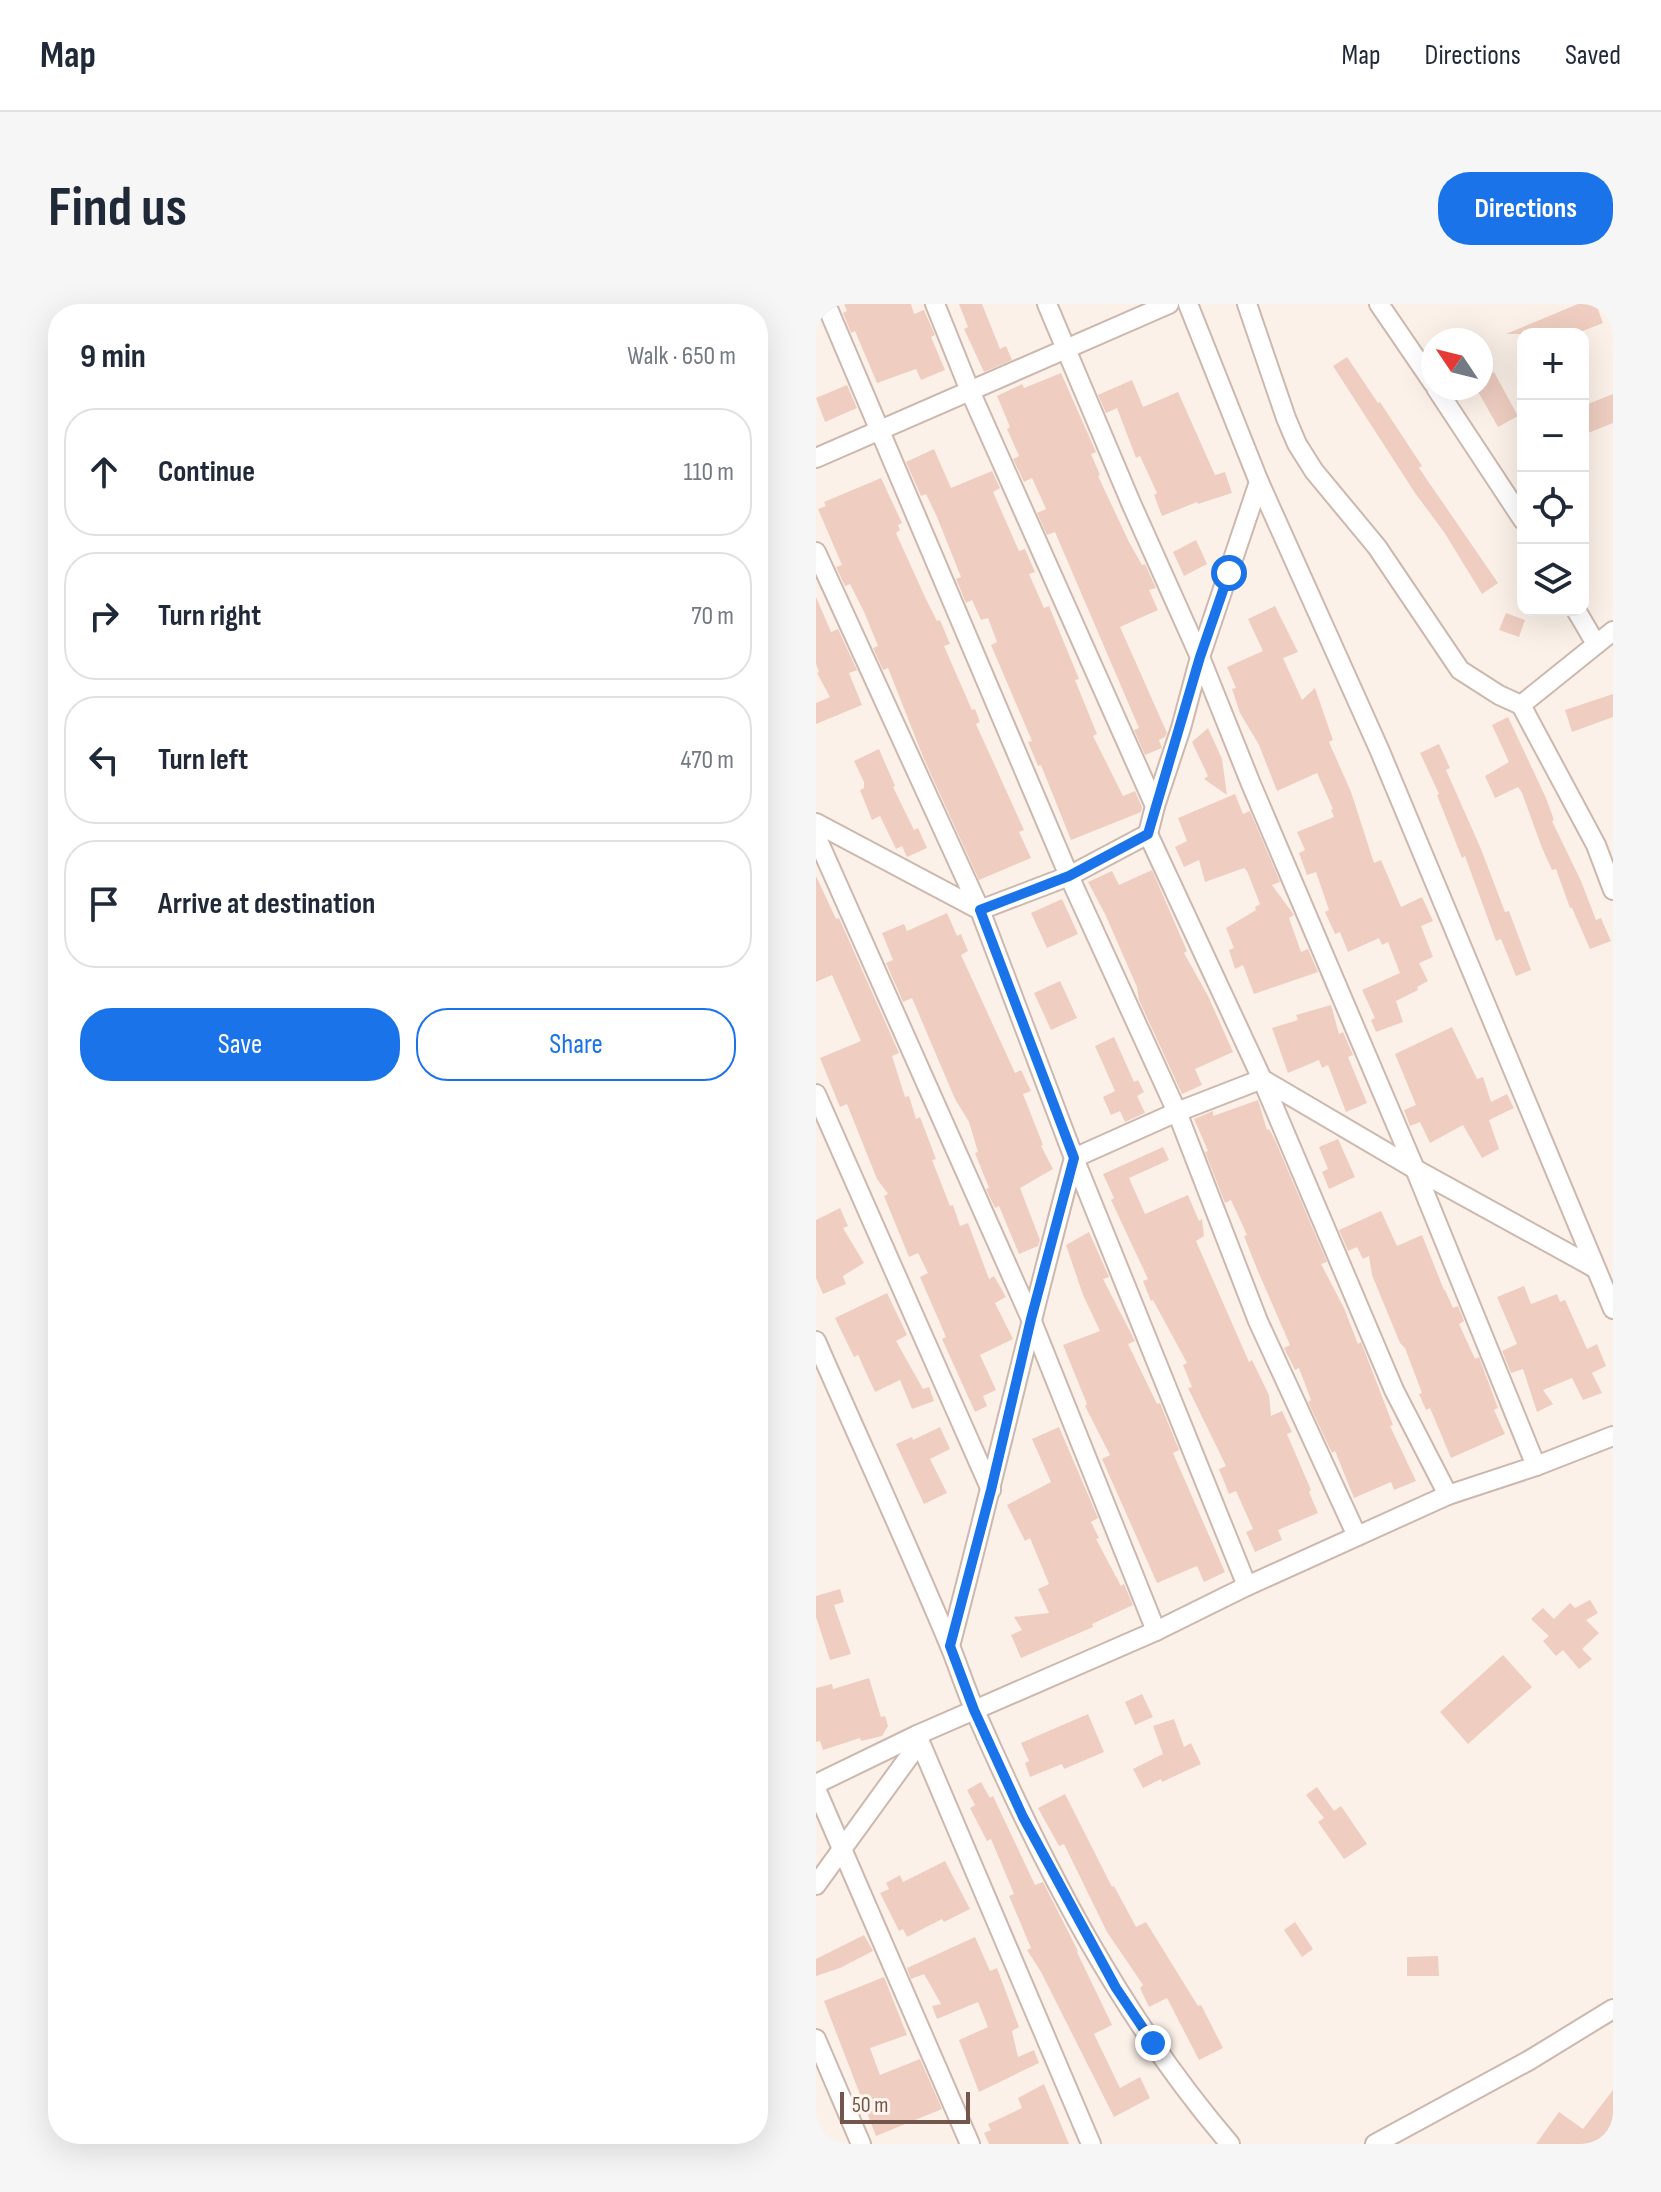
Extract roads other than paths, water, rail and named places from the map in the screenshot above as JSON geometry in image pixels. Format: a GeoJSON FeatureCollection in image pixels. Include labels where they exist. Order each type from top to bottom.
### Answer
{"type":"FeatureCollection","features":[{"type":"Feature","properties":{"kind":"street"},"geometry":{"type":"LineString","coordinates":[[826,304],[1069,876],[1177,1112],[1258,1321],[1357,1536]]}},
{"type":"Feature","properties":{"kind":"street"},"geometry":{"type":"LineString","coordinates":[[935,304],[970,391],[1155,806]]}},
{"type":"Feature","properties":{"kind":"street"},"geometry":{"type":"LineString","coordinates":[[1047,304],[1200,657],[1536,1466]]}},
{"type":"Feature","properties":{"kind":"street"},"geometry":{"type":"LineString","coordinates":[[816,458],[1169,304]]}},
{"type":"Feature","properties":{"kind":"street"},"geometry":{"type":"LineString","coordinates":[[1188,304],[1259,482],[1379,749],[1613,1309]]}},
{"type":"Feature","properties":{"kind":"street"},"geometry":{"type":"LineString","coordinates":[[1247,304],[1286,418],[1314,471],[1377,547],[1456,664],[1466,675],[1521,705],[1604,842],[1613,890]]}},
{"type":"Feature","properties":{"kind":"street"},"geometry":{"type":"LineString","coordinates":[[1379,304],[1421,365]]}},
{"type":"Feature","properties":{"kind":"street"},"geometry":{"type":"LineString","coordinates":[[1444,400],[1517,511]]}},
{"type":"Feature","properties":{"kind":"street"},"geometry":{"type":"LineString","coordinates":[[1259,482],[1200,657],[1148,834],[1262,1079],[1394,1390],[1448,1495]]}},
{"type":"Feature","properties":{"kind":"street"},"geometry":{"type":"LineString","coordinates":[[816,552],[980,910],[1074,1158],[1247,1586]]}},
{"type":"Feature","properties":{"kind":"street"},"geometry":{"type":"LineString","coordinates":[[1580,616],[1596,644]]}},
{"type":"Feature","properties":{"kind":"street"},"geometry":{"type":"LineString","coordinates":[[1521,705],[1613,631]]}},
{"type":"Feature","properties":{"kind":"street"},"geometry":{"type":"LineString","coordinates":[[816,823],[980,910],[1069,876],[1148,834]]}},
{"type":"Feature","properties":{"kind":"street"},"geometry":{"type":"LineString","coordinates":[[816,836],[1031,1319],[1156,1631]]}},
{"type":"Feature","properties":{"kind":"street"},"geometry":{"type":"LineString","coordinates":[[1262,1079],[1415,1169],[1593,1267]]}},
{"type":"Feature","properties":{"kind":"street"},"geometry":{"type":"LineString","coordinates":[[1074,1158],[1177,1112],[1262,1079]]}},
{"type":"Feature","properties":{"kind":"street"},"geometry":{"type":"LineString","coordinates":[[816,1094],[991,1490]]}},
{"type":"Feature","properties":{"kind":"street"},"geometry":{"type":"LineString","coordinates":[[950,1646],[1074,1158]]}},
{"type":"Feature","properties":{"kind":"street"},"geometry":{"type":"LineString","coordinates":[[816,1341],[1023,1817],[1116,1988],[1191,2098],[1230,2144]]}},
{"type":"Feature","properties":{"kind":"street"},"geometry":{"type":"LineString","coordinates":[[970,2144],[816,1787],[974,1710],[1156,1631],[1448,1495],[1613,1436]]}},
{"type":"Feature","properties":{"kind":"street"},"geometry":{"type":"LineString","coordinates":[[816,1885],[842,1853],[918,1739]]}},
{"type":"Feature","properties":{"kind":"street"},"geometry":{"type":"LineString","coordinates":[[918,1739],[1091,2144]]}},
{"type":"Feature","properties":{"kind":"street"},"geometry":{"type":"LineString","coordinates":[[1375,2144],[1528,2061],[1613,2009]]}},
{"type":"Feature","properties":{"kind":"street"},"geometry":{"type":"LineString","coordinates":[[816,2039],[861,2144]]}}]}
